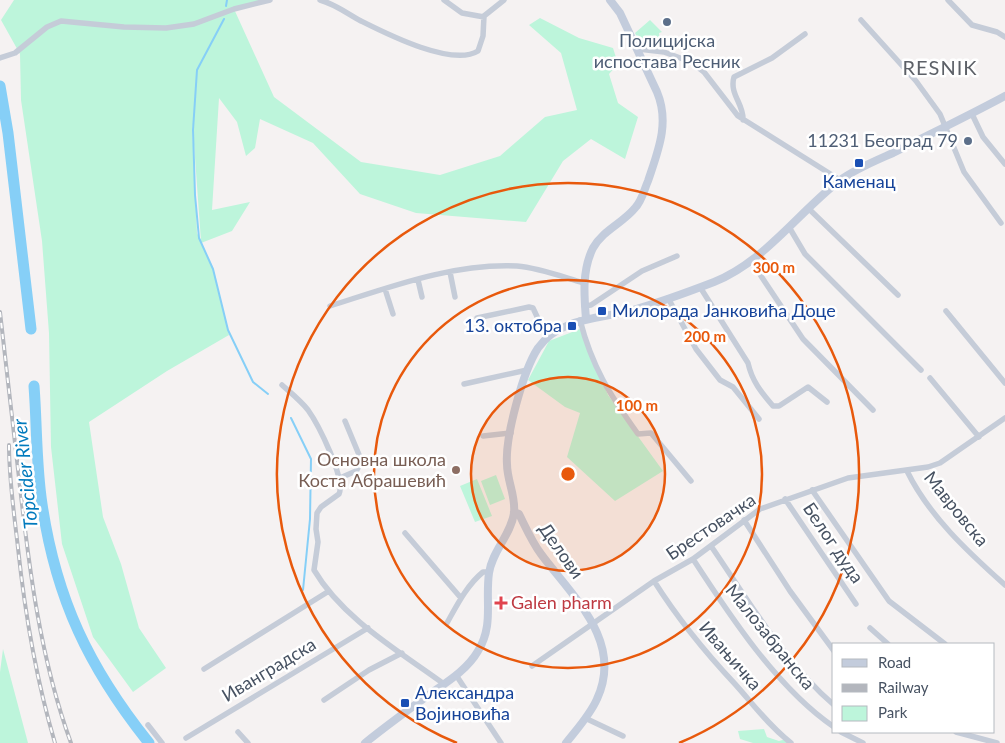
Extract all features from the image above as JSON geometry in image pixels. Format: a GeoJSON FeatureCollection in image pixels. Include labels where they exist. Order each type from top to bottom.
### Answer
{"type":"FeatureCollection","features":[{"type":"Feature","properties":{"kind":"street"},"geometry":{"type":"LineString","coordinates":[[0,58],[15,53],[47,27],[61,21],[124,27],[166,28],[194,24],[234,9],[270,0]]}},
{"type":"Feature","properties":{"kind":"street"},"geometry":{"type":"LineString","coordinates":[[320,0],[377,28],[447,55],[468,54],[478,51],[483,36],[484,17],[504,0]]}},
{"type":"Feature","properties":{"kind":"street"},"geometry":{"type":"LineString","coordinates":[[335,0],[337,7]]}},
{"type":"Feature","properties":{"kind":"street"},"geometry":{"type":"LineString","coordinates":[[444,0],[462,12],[484,17]]}},
{"type":"Feature","properties":{"kind":"street"},"geometry":{"type":"LineString","coordinates":[[948,0],[972,25],[997,32],[1005,37]]}},
{"type":"Feature","properties":{"kind":"street"},"geometry":{"type":"LineString","coordinates":[[611,1],[620,13],[638,49],[661,104],[663,120],[660,144],[637,206],[597,242],[588,261],[584,283],[583,320],[586,342],[608,393],[638,434],[651,433],[692,481]]}},
{"type":"Feature","properties":{"kind":"street"},"geometry":{"type":"LineString","coordinates":[[861,20],[916,81],[940,114],[964,172],[1001,223]]}},
{"type":"Feature","properties":{"kind":"street"},"geometry":{"type":"LineString","coordinates":[[743,120],[734,94],[734,77],[778,54],[806,34]]}},
{"type":"Feature","properties":{"kind":"street"},"geometry":{"type":"LineString","coordinates":[[638,49],[669,53],[697,66],[704,72],[731,110],[743,120],[840,180]]}},
{"type":"Feature","properties":{"kind":"street"},"geometry":{"type":"LineString","coordinates":[[365,743],[456,675],[478,652],[487,633],[490,616],[489,572],[494,555],[511,526],[514,512],[506,460],[510,433],[527,370],[533,356],[547,338],[560,329],[583,320],[633,310],[700,287],[733,272],[752,259],[840,180],[1005,96]]}},
{"type":"Feature","properties":{"kind":"street"},"geometry":{"type":"LineString","coordinates":[[972,114],[984,137],[1005,164]]}},
{"type":"Feature","properties":{"kind":"street"},"geometry":{"type":"LineString","coordinates":[[809,209],[846,242],[898,295]]}},
{"type":"Feature","properties":{"kind":"street"},"geometry":{"type":"LineString","coordinates":[[789,227],[805,254],[921,370]]}},
{"type":"Feature","properties":{"kind":"street"},"geometry":{"type":"LineString","coordinates":[[584,306],[591,305],[642,271],[678,256]]}},
{"type":"Feature","properties":{"kind":"street"},"geometry":{"type":"LineString","coordinates":[[752,259],[761,276],[803,339],[873,410]]}},
{"type":"Feature","properties":{"kind":"street"},"geometry":{"type":"LineString","coordinates":[[330,306],[418,280],[474,268],[516,266],[584,283]]}},
{"type":"Feature","properties":{"kind":"street"},"geometry":{"type":"LineString","coordinates":[[450,272],[455,297]]}},
{"type":"Feature","properties":{"kind":"street"},"geometry":{"type":"LineString","coordinates":[[418,280],[422,297]]}},
{"type":"Feature","properties":{"kind":"street"},"geometry":{"type":"LineString","coordinates":[[700,287],[748,363],[750,373],[757,386],[773,406],[779,406],[808,387],[827,402]]}},
{"type":"Feature","properties":{"kind":"street"},"geometry":{"type":"LineString","coordinates":[[385,289],[393,314]]}},
{"type":"Feature","properties":{"kind":"street"},"geometry":{"type":"LineString","coordinates":[[668,298],[702,357],[720,380],[733,386],[760,419]]}},
{"type":"Feature","properties":{"kind":"street"},"geometry":{"type":"LineString","coordinates":[[477,318],[529,307],[533,308],[547,338]]}},
{"type":"Feature","properties":{"kind":"street"},"geometry":{"type":"LineString","coordinates":[[946,311],[1005,383]]}},
{"type":"Feature","properties":{"kind":"street"},"geometry":{"type":"LineString","coordinates":[[464,384],[527,370]]}},
{"type":"Feature","properties":{"kind":"street"},"geometry":{"type":"LineString","coordinates":[[930,378],[979,437]]}},
{"type":"Feature","properties":{"kind":"street"},"geometry":{"type":"LineString","coordinates":[[282,385],[301,402],[311,416],[340,478],[339,494],[321,507],[316,518],[318,542],[314,570],[329,591],[368,628],[444,684]]}},
{"type":"Feature","properties":{"kind":"street","name":"Брестовачка"},"geometry":{"type":"LineString","coordinates":[[532,666],[654,581],[693,560],[760,509],[812,490],[863,475],[908,471],[940,463],[1005,418]]}},
{"type":"Feature","properties":{"kind":"street"},"geometry":{"type":"LineString","coordinates":[[340,478],[356,471],[362,462],[345,421]]}},
{"type":"Feature","properties":{"kind":"street"},"geometry":{"type":"LineString","coordinates":[[483,436],[510,433]]}},
{"type":"Feature","properties":{"kind":"street","name":"Мавровска"},"geometry":{"type":"LineString","coordinates":[[908,471],[921,496],[960,543],[1005,585]]}},
{"type":"Feature","properties":{"kind":"street"},"geometry":{"type":"LineString","coordinates":[[812,490],[889,600],[944,643]]}},
{"type":"Feature","properties":{"kind":"street","name":"Белог дуда"},"geometry":{"type":"LineString","coordinates":[[785,499],[856,604]]}},
{"type":"Feature","properties":{"kind":"street","name":"Делови"},"geometry":{"type":"LineString","coordinates":[[514,512],[519,514],[540,552],[574,595],[593,623],[603,658],[603,678],[598,698],[566,743]]}},
{"type":"Feature","properties":{"kind":"street"},"geometry":{"type":"LineString","coordinates":[[744,520],[790,592],[832,648]]}},
{"type":"Feature","properties":{"kind":"street"},"geometry":{"type":"LineString","coordinates":[[405,532],[461,598]]}},
{"type":"Feature","properties":{"kind":"street"},"geometry":{"type":"LineString","coordinates":[[711,546],[780,644],[817,690],[832,703]]}},
{"type":"Feature","properties":{"kind":"street","name":"Малозабранска"},"geometry":{"type":"LineString","coordinates":[[693,560],[757,649],[800,700],[832,726]]}},
{"type":"Feature","properties":{"kind":"street"},"geometry":{"type":"LineString","coordinates":[[448,623],[461,598],[480,574],[489,572]]}},
{"type":"Feature","properties":{"kind":"street","name":"Ивањичка"},"geometry":{"type":"LineString","coordinates":[[654,581],[687,631],[711,660],[773,728],[791,743]]}},
{"type":"Feature","properties":{"kind":"street"},"geometry":{"type":"LineString","coordinates":[[204,669],[329,591]]}},
{"type":"Feature","properties":{"kind":"street","name":"Иванградска"},"geometry":{"type":"LineString","coordinates":[[186,738],[368,628]]}},
{"type":"Feature","properties":{"kind":"street"},"geometry":{"type":"LineString","coordinates":[[870,628],[887,643]]}},
{"type":"Feature","properties":{"kind":"street"},"geometry":{"type":"LineString","coordinates":[[324,700],[370,670],[402,653]]}},
{"type":"Feature","properties":{"kind":"street"},"geometry":{"type":"LineString","coordinates":[[456,675],[501,743]]}},
{"type":"Feature","properties":{"kind":"street"},"geometry":{"type":"LineString","coordinates":[[585,718],[623,736]]}},
{"type":"Feature","properties":{"kind":"street"},"geometry":{"type":"LineString","coordinates":[[148,724],[162,743]]}},
{"type":"Feature","properties":{"kind":"street"},"geometry":{"type":"LineString","coordinates":[[238,732],[248,743]]}},
{"type":"Feature","properties":{"kind":"street"},"geometry":{"type":"LineString","coordinates":[[843,733],[863,743]]}},
{"type":"Feature","properties":{"kind":"street"},"geometry":{"type":"LineString","coordinates":[[960,733],[997,743]]}},
{"type":"Feature","properties":{"kind":"green space"},"geometry":{"type":"Polygon","coordinates":[[[14,0],[267,0],[234,9],[274,97],[361,162],[440,175],[500,156],[545,117],[577,110],[561,53],[529,25],[540,18],[579,38],[613,48],[618,64],[609,74],[618,103],[638,117],[625,159],[591,139],[563,161],[526,222],[416,213],[360,194],[313,143],[260,119],[255,148],[246,156],[237,122],[219,98],[212,210],[250,202],[232,231],[201,243],[213,269],[229,335],[167,371],[89,422],[103,517],[121,564],[139,628],[166,668],[133,692],[93,637],[62,544],[51,447],[49,333],[42,241],[21,100],[20,54],[1,20],[14,0]],[[192,124],[197,233],[201,241],[192,124]]]}},
{"type":"Feature","properties":{"kind":"green space"},"geometry":{"type":"Polygon","coordinates":[[[650,20],[662,32],[659,33],[660,41],[664,42],[665,49],[641,45],[635,33],[650,20]]]}},
{"type":"Feature","properties":{"kind":"green space"},"geometry":{"type":"Polygon","coordinates":[[[580,329],[608,395],[663,471],[615,501],[567,457],[580,413],[565,407],[528,380],[549,341],[580,329]]]}},
{"type":"Feature","properties":{"kind":"green space"},"geometry":{"type":"Polygon","coordinates":[[[496,475],[505,499],[490,505],[481,481],[496,475]]]}},
{"type":"Feature","properties":{"kind":"green space"},"geometry":{"type":"Polygon","coordinates":[[[477,479],[492,516],[475,522],[460,486],[477,479]]]}},
{"type":"Feature","properties":{"kind":"green space"},"geometry":{"type":"Polygon","coordinates":[[[3,649],[28,743],[0,743],[0,672],[3,649]]]}},
{"type":"Feature","properties":{"kind":"green space"},"geometry":{"type":"Polygon","coordinates":[[[764,729],[767,737],[779,741],[786,739],[791,743],[753,743],[740,739],[738,731],[764,729]]]}},
{"type":"Feature","properties":{"kind":"waterway"},"geometry":{"type":"LineString","coordinates":[[226,6],[227,0]]}},
{"type":"Feature","properties":{"kind":"waterway"},"geometry":{"type":"LineString","coordinates":[[224,19],[197,70],[193,130],[195,195],[199,238],[213,269],[228,330],[253,382],[268,394]]}},
{"type":"Feature","properties":{"kind":"waterway","name":"Topcider River"},"geometry":{"type":"LineString","coordinates":[[0,86],[8,133],[31,329]]}},
{"type":"Feature","properties":{"kind":"waterway","name":"Topcider River"},"geometry":{"type":"LineString","coordinates":[[34,386],[40,489],[48,538],[56,571],[66,602],[92,659],[109,687],[149,743]]}},
{"type":"Feature","properties":{"kind":"waterway"},"geometry":{"type":"LineString","coordinates":[[291,418],[311,459],[310,519],[303,590]]}},
{"type":"Feature","properties":{"kind":"railway"},"geometry":{"type":"LineString","coordinates":[[0,312],[27,545],[37,612],[51,678],[71,743]]}},
{"type":"Feature","properties":{"kind":"railway"},"geometry":{"type":"LineString","coordinates":[[9,445],[12,496],[28,622],[42,695],[55,743]]}},
{"type":"Feature","properties":{"kind":"place","name":"Полицијска испостава Ресник"},"geometry":{"type":"Point","coordinates":[667,22]}},
{"type":"Feature","properties":{"kind":"place","name":"11231 Београд 79"},"geometry":{"type":"Point","coordinates":[968,141]}},
{"type":"Feature","properties":{"kind":"place","name":"Каменац"},"geometry":{"type":"Point","coordinates":[859,163]}},
{"type":"Feature","properties":{"kind":"place","name":"Милорада Јанковића Доце"},"geometry":{"type":"Point","coordinates":[602,311]}},
{"type":"Feature","properties":{"kind":"place","name":"13. октобра"},"geometry":{"type":"Point","coordinates":[572,326]}},
{"type":"Feature","properties":{"kind":"place","name":"Основна школа Коста Абрашевић"},"geometry":{"type":"Point","coordinates":[456,470]}},
{"type":"Feature","properties":{"kind":"place","name":"Galen pharm"},"geometry":{"type":"Point","coordinates":[501,603]}},
{"type":"Feature","properties":{"kind":"place","name":"Александра Војиновића"},"geometry":{"type":"Point","coordinates":[405,703]}},
{"type":"Feature","properties":{"kind":"district","name":"RESNIK"},"geometry":{"type":"Point","coordinates":[940,68]}}]}
